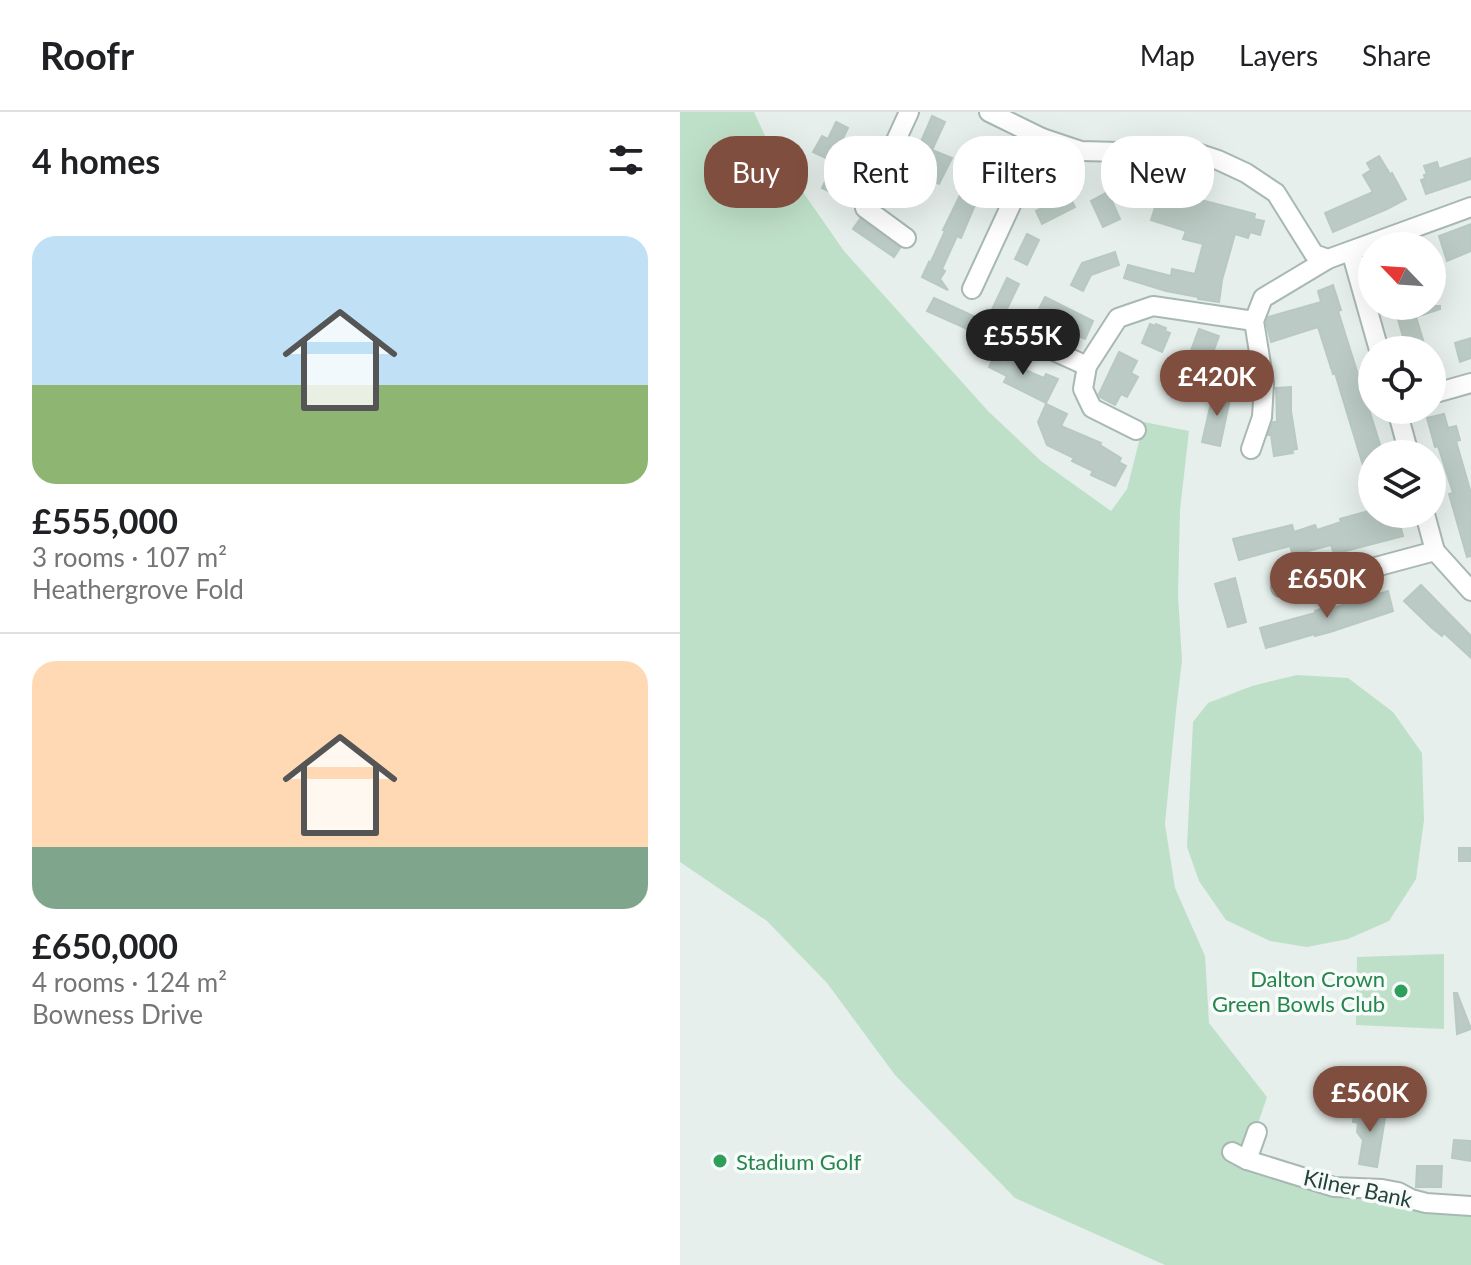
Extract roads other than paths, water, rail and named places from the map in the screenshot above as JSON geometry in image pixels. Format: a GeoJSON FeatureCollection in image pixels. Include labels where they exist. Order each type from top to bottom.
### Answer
{"type":"FeatureCollection","features":[{"type":"Feature","properties":{"kind":"street"},"geometry":{"type":"LineString","coordinates":[[906,238],[865,208],[909,112]]}},
{"type":"Feature","properties":{"kind":"street"},"geometry":{"type":"LineString","coordinates":[[989,112],[1038,136]]}},
{"type":"Feature","properties":{"kind":"street"},"geometry":{"type":"LineString","coordinates":[[1085,151],[1200,154],[1218,160],[1246,173],[1276,193],[1314,254],[1328,259]]}},
{"type":"Feature","properties":{"kind":"street"},"geometry":{"type":"LineString","coordinates":[[1251,449],[1262,417],[1264,383],[1254,321],[1263,298],[1328,259],[1471,207]]}},
{"type":"Feature","properties":{"kind":"street"},"geometry":{"type":"LineString","coordinates":[[972,289],[1010,208]]}},
{"type":"Feature","properties":{"kind":"street"},"geometry":{"type":"LineString","coordinates":[[1351,251],[1375,336]]}},
{"type":"Feature","properties":{"kind":"street"},"geometry":{"type":"LineString","coordinates":[[1136,430],[1092,408],[1083,389],[1087,366],[1118,318],[1153,306],[1254,321]]}},
{"type":"Feature","properties":{"kind":"street"},"geometry":{"type":"LineString","coordinates":[[1032,341],[1087,366]]}},
{"type":"Feature","properties":{"kind":"street"},"geometry":{"type":"LineString","coordinates":[[1230,367],[1260,360]]}},
{"type":"Feature","properties":{"kind":"street"},"geometry":{"type":"LineString","coordinates":[[1446,390],[1471,383]]}},
{"type":"Feature","properties":{"kind":"street"},"geometry":{"type":"LineString","coordinates":[[1429,528],[1435,551],[1471,591]]}},
{"type":"Feature","properties":{"kind":"street"},"geometry":{"type":"LineString","coordinates":[[1281,587],[1301,587],[1435,551]]}},
{"type":"Feature","properties":{"kind":"street","name":"Kilner Bank"},"geometry":{"type":"LineString","coordinates":[[1257,1132],[1240,1156],[1334,1187],[1382,1189],[1426,1203],[1471,1206]]}},
{"type":"Feature","properties":{"kind":"place","name":"Dalton Crown Green Bowls Club"},"geometry":{"type":"Point","coordinates":[1401,991]}},
{"type":"Feature","properties":{"kind":"place","name":"Stadium Golf"},"geometry":{"type":"Point","coordinates":[720,1161]}}]}
